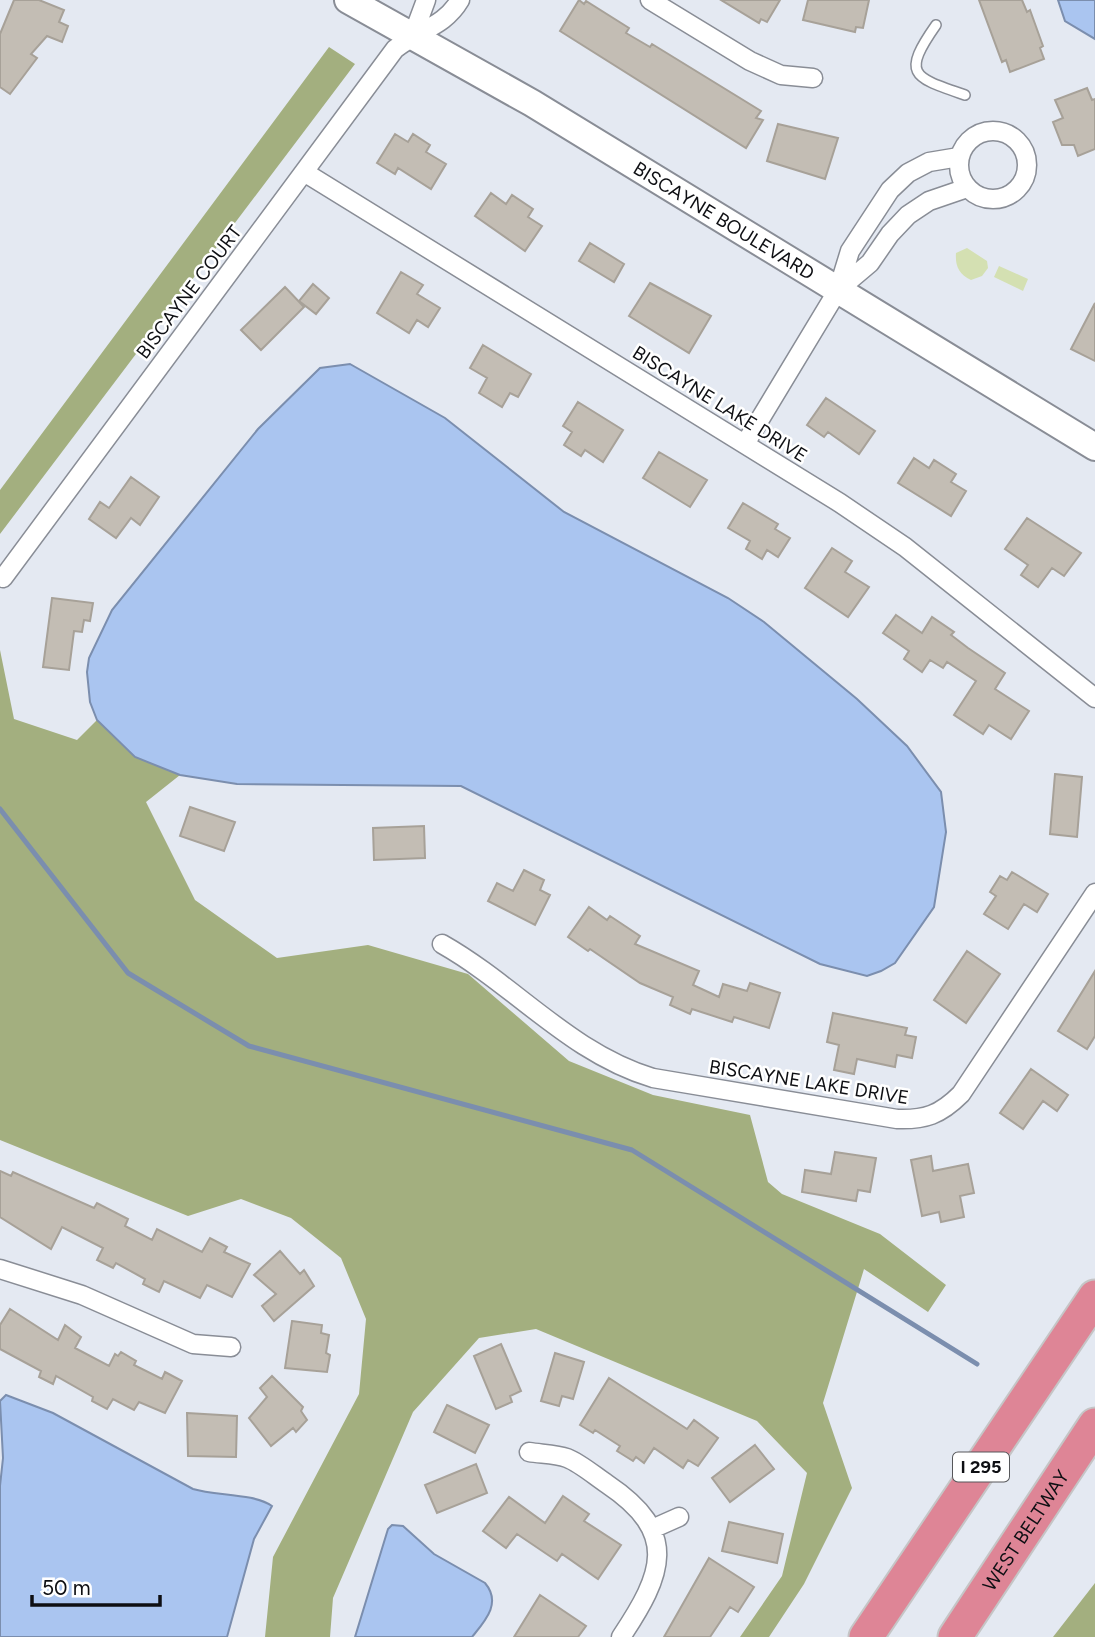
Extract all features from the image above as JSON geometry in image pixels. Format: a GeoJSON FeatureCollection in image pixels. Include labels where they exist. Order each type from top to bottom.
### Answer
{"type":"FeatureCollection","features":[{"type":"Feature","properties":{"kind":"highway","name":"I 295"},"geometry":{"type":"LineString","coordinates":[[866,1637],[1095,1297]]}},
{"type":"Feature","properties":{"kind":"highway","name":"WEST BELTWAY"},"geometry":{"type":"LineString","coordinates":[[955,1637],[1095,1425]]}},
{"type":"Feature","properties":{"kind":"street","name":"BISCAYNE BOULEVARD"},"geometry":{"type":"LineString","coordinates":[[348,0],[571,126],[1095,447]]}},
{"type":"Feature","properties":{"kind":"street"},"geometry":{"type":"LineString","coordinates":[[413,35],[426,0]]}},
{"type":"Feature","properties":{"kind":"street"},"geometry":{"type":"LineString","coordinates":[[413,35],[450,18],[460,0]]}},
{"type":"Feature","properties":{"kind":"street"},"geometry":{"type":"LineString","coordinates":[[650,0],[750,61],[780,75],[813,78]]}},
{"type":"Feature","properties":{"kind":"street","name":"BISCAYNE COURT"},"geometry":{"type":"LineString","coordinates":[[3,578],[395,49],[413,35]]}},
{"type":"Feature","properties":{"kind":"street"},"geometry":{"type":"LineString","coordinates":[[992,130],[1013,138],[1026,156],[1024,179],[1008,195],[986,199],[967,188],[961,179],[959,157],[971,138],[992,130]]}},
{"type":"Feature","properties":{"kind":"street"},"geometry":{"type":"LineString","coordinates":[[745,444],[838,290],[850,251],[890,190],[908,173],[929,162],[959,157]]}},
{"type":"Feature","properties":{"kind":"street","name":"BISCAYNE LAKE DRIVE"},"geometry":{"type":"LineString","coordinates":[[304,172],[745,444],[905,547],[1095,698]]}},
{"type":"Feature","properties":{"kind":"street"},"geometry":{"type":"LineString","coordinates":[[838,290],[870,263],[890,234],[908,215],[929,201],[967,188]]}},
{"type":"Feature","properties":{"kind":"street","name":"BISCAYNE LAKE DRIVE"},"geometry":{"type":"LineString","coordinates":[[442,944],[474,962],[571,1040],[629,1071],[653,1078],[870,1115],[920,1120],[935,1116],[961,1094],[1095,893]]}},
{"type":"Feature","properties":{"kind":"street"},"geometry":{"type":"LineString","coordinates":[[0,1269],[82,1295],[193,1344],[231,1347]]}},
{"type":"Feature","properties":{"kind":"street"},"geometry":{"type":"LineString","coordinates":[[529,1452],[567,1458],[629,1499],[643,1513],[652,1529],[656,1572],[649,1595],[621,1637]]}},
{"type":"Feature","properties":{"kind":"street"},"geometry":{"type":"LineString","coordinates":[[652,1529],[679,1517]]}},
{"type":"Feature","properties":{"kind":"lane"},"geometry":{"type":"LineString","coordinates":[[936,25],[915,55],[915,65],[923,79],[965,95]]}},
{"type":"Feature","properties":{"kind":"green space"},"geometry":{"type":"Polygon","coordinates":[[[329,47],[355,64],[0,534],[0,490],[329,47]]]}},
{"type":"Feature","properties":{"kind":"green space"},"geometry":{"type":"Polygon","coordinates":[[[967,248],[987,261],[988,268],[982,276],[971,280],[963,275],[956,262],[956,253],[967,248]]]}},
{"type":"Feature","properties":{"kind":"green space"},"geometry":{"type":"Polygon","coordinates":[[[999,266],[1028,279],[1023,291],[994,277],[999,266]]]}},
{"type":"Feature","properties":{"kind":"green space"},"geometry":{"type":"Polygon","coordinates":[[[0,650],[14,719],[77,740],[97,720],[135,757],[180,775],[146,802],[195,900],[277,958],[368,945],[468,974],[569,1061],[653,1095],[750,1115],[768,1182],[782,1194],[880,1234],[946,1285],[928,1312],[864,1269],[823,1403],[852,1488],[804,1584],[769,1637],[740,1637],[782,1576],[807,1473],[757,1421],[536,1329],[479,1338],[413,1412],[333,1598],[330,1637],[265,1637],[273,1557],[359,1394],[366,1319],[341,1258],[291,1218],[241,1199],[188,1216],[0,1140],[0,650]]]}},
{"type":"Feature","properties":{"kind":"green space"},"geometry":{"type":"Polygon","coordinates":[[[1095,1583],[1095,1637],[1053,1637],[1095,1583]]]}},
{"type":"Feature","properties":{"kind":"water"},"geometry":{"type":"Polygon","coordinates":[[[1058,0],[1095,0],[1095,39],[1065,21],[1058,0]]]}},
{"type":"Feature","properties":{"kind":"water"},"geometry":{"type":"Polygon","coordinates":[[[350,364],[445,418],[564,512],[728,598],[764,622],[857,699],[907,746],[941,792],[946,832],[934,907],[895,963],[867,976],[820,964],[461,786],[237,784],[180,775],[135,757],[97,720],[90,702],[87,672],[89,658],[112,610],[258,429],[320,368],[350,364]]]}},
{"type":"Feature","properties":{"kind":"water"},"geometry":{"type":"Polygon","coordinates":[[[6,1395],[53,1413],[193,1489],[255,1499],[272,1506],[254,1539],[227,1637],[0,1637],[0,1486],[3,1458],[0,1401],[6,1395]]]}},
{"type":"Feature","properties":{"kind":"water"},"geometry":{"type":"Polygon","coordinates":[[[392,1525],[403,1526],[434,1554],[485,1583],[490,1590],[490,1612],[472,1637],[355,1637],[388,1529],[392,1525]]]}},
{"type":"Feature","properties":{"kind":"building"},"geometry":{"type":"Polygon","coordinates":[[[14,0],[39,0],[64,10],[59,22],[68,26],[62,42],[47,36],[31,54],[37,58],[10,94],[0,87],[0,34],[14,0]]]}},
{"type":"Feature","properties":{"kind":"building"},"geometry":{"type":"Polygon","coordinates":[[[579,0],[584,4],[586,1],[629,28],[626,33],[650,47],[652,44],[761,111],[756,118],[763,120],[746,148],[560,31],[579,0]]]}},
{"type":"Feature","properties":{"kind":"building"},"geometry":{"type":"Polygon","coordinates":[[[721,0],[780,0],[767,22],[761,19],[759,23],[721,0]]]}},
{"type":"Feature","properties":{"kind":"building"},"geometry":{"type":"Polygon","coordinates":[[[808,0],[869,0],[863,28],[856,27],[855,32],[803,20],[808,0]]]}},
{"type":"Feature","properties":{"kind":"building"},"geometry":{"type":"Polygon","coordinates":[[[979,0],[1022,0],[1027,12],[1030,10],[1043,46],[1040,48],[1044,59],[1010,72],[1006,60],[1002,62],[979,0]]]}},
{"type":"Feature","properties":{"kind":"building"},"geometry":{"type":"Polygon","coordinates":[[[1087,88],[1092,100],[1095,99],[1095,149],[1078,156],[1074,145],[1062,145],[1053,122],[1063,118],[1055,100],[1087,88]]]}},
{"type":"Feature","properties":{"kind":"building"},"geometry":{"type":"Polygon","coordinates":[[[778,124],[838,138],[825,179],[767,161],[778,124]]]}},
{"type":"Feature","properties":{"kind":"building"},"geometry":{"type":"Polygon","coordinates":[[[395,134],[408,142],[413,134],[430,145],[426,152],[446,164],[431,189],[398,168],[395,174],[377,163],[395,134]]]}},
{"type":"Feature","properties":{"kind":"building"},"geometry":{"type":"Polygon","coordinates":[[[491,193],[506,204],[512,195],[533,209],[528,217],[542,226],[525,251],[475,216],[491,193]]]}},
{"type":"Feature","properties":{"kind":"building"},"geometry":{"type":"Polygon","coordinates":[[[590,243],[624,264],[614,282],[579,261],[590,243]]]}},
{"type":"Feature","properties":{"kind":"building"},"geometry":{"type":"Polygon","coordinates":[[[401,272],[423,285],[417,294],[440,308],[428,327],[417,320],[409,333],[377,313],[401,272]]]}},
{"type":"Feature","properties":{"kind":"building"},"geometry":{"type":"Polygon","coordinates":[[[650,283],[711,316],[689,353],[629,316],[650,283]]]}},
{"type":"Feature","properties":{"kind":"building"},"geometry":{"type":"Polygon","coordinates":[[[313,284],[329,298],[316,314],[299,301],[313,284]]]}},
{"type":"Feature","properties":{"kind":"building"},"geometry":{"type":"Polygon","coordinates":[[[285,287],[304,307],[261,350],[241,330],[285,287]]]}},
{"type":"Feature","properties":{"kind":"building"},"geometry":{"type":"Polygon","coordinates":[[[1095,303],[1095,361],[1071,349],[1095,303]]]}},
{"type":"Feature","properties":{"kind":"building"},"geometry":{"type":"Polygon","coordinates":[[[483,345],[531,374],[518,397],[510,393],[502,407],[479,393],[487,378],[470,368],[483,345]]]}},
{"type":"Feature","properties":{"kind":"building"},"geometry":{"type":"Polygon","coordinates":[[[826,398],[875,431],[859,454],[828,432],[824,437],[807,425],[826,398]]]}},
{"type":"Feature","properties":{"kind":"building"},"geometry":{"type":"Polygon","coordinates":[[[578,402],[623,430],[603,462],[585,450],[581,456],[564,445],[572,432],[563,426],[578,402]]]}},
{"type":"Feature","properties":{"kind":"building"},"geometry":{"type":"Polygon","coordinates":[[[659,452],[707,480],[690,507],[643,478],[659,452]]]}},
{"type":"Feature","properties":{"kind":"building"},"geometry":{"type":"Polygon","coordinates":[[[914,458],[929,468],[934,460],[956,474],[951,482],[966,491],[951,516],[898,483],[914,458]]]}},
{"type":"Feature","properties":{"kind":"building"},"geometry":{"type":"Polygon","coordinates":[[[131,477],[159,497],[140,525],[131,518],[116,538],[89,519],[100,502],[109,508],[131,477]]]}},
{"type":"Feature","properties":{"kind":"building"},"geometry":{"type":"Polygon","coordinates":[[[743,503],[778,524],[775,529],[790,538],[778,557],[767,550],[762,559],[746,549],[750,541],[728,528],[743,503]]]}},
{"type":"Feature","properties":{"kind":"building"},"geometry":{"type":"Polygon","coordinates":[[[1027,518],[1081,553],[1064,576],[1052,568],[1038,587],[1021,575],[1028,565],[1005,549],[1027,518]]]}},
{"type":"Feature","properties":{"kind":"building"},"geometry":{"type":"Polygon","coordinates":[[[832,548],[852,561],[845,572],[869,587],[848,617],[805,588],[832,548]]]}},
{"type":"Feature","properties":{"kind":"building"},"geometry":{"type":"Polygon","coordinates":[[[52,598],[93,603],[90,621],[84,620],[82,632],[74,631],[69,670],[43,667],[52,598]]]}},
{"type":"Feature","properties":{"kind":"building"},"geometry":{"type":"Polygon","coordinates":[[[896,615],[922,633],[932,617],[954,632],[951,635],[1005,673],[995,689],[1029,711],[1011,739],[989,725],[983,734],[954,715],[976,681],[947,662],[943,668],[930,660],[922,672],[904,659],[909,651],[883,633],[896,615]]]}},
{"type":"Feature","properties":{"kind":"building"},"geometry":{"type":"Polygon","coordinates":[[[1055,774],[1082,777],[1077,837],[1050,834],[1055,774]]]}},
{"type":"Feature","properties":{"kind":"building"},"geometry":{"type":"Polygon","coordinates":[[[190,807],[235,822],[224,851],[180,836],[190,807]]]}},
{"type":"Feature","properties":{"kind":"building"},"geometry":{"type":"Polygon","coordinates":[[[424,826],[425,858],[374,860],[373,828],[424,826]]]}},
{"type":"Feature","properties":{"kind":"building"},"geometry":{"type":"Polygon","coordinates":[[[524,870],[544,880],[540,890],[550,895],[535,925],[488,901],[497,883],[513,891],[524,870]]]}},
{"type":"Feature","properties":{"kind":"building"},"geometry":{"type":"Polygon","coordinates":[[[1012,872],[1048,894],[1037,912],[1024,904],[1008,929],[984,914],[996,896],[990,892],[1000,876],[1007,880],[1012,872]]]}},
{"type":"Feature","properties":{"kind":"building"},"geometry":{"type":"Polygon","coordinates":[[[589,907],[607,920],[610,916],[640,936],[635,944],[699,971],[693,985],[719,997],[723,984],[747,991],[750,983],[780,993],[769,1028],[734,1017],[732,1022],[692,1009],[690,1014],[670,1005],[673,997],[640,983],[590,949],[588,951],[568,937],[589,907]]]}},
{"type":"Feature","properties":{"kind":"building"},"geometry":{"type":"Polygon","coordinates":[[[967,951],[1000,974],[966,1023],[934,1000],[967,951]]]}},
{"type":"Feature","properties":{"kind":"building"},"geometry":{"type":"Polygon","coordinates":[[[1095,971],[1095,1036],[1087,1049],[1058,1031],[1095,971]]]}},
{"type":"Feature","properties":{"kind":"building"},"geometry":{"type":"Polygon","coordinates":[[[833,1013],[907,1028],[905,1035],[916,1037],[912,1058],[897,1055],[895,1067],[857,1059],[854,1074],[834,1070],[839,1045],[827,1042],[833,1013]]]}},
{"type":"Feature","properties":{"kind":"building"},"geometry":{"type":"Polygon","coordinates":[[[1031,1069],[1068,1095],[1057,1111],[1043,1101],[1023,1129],[1000,1113],[1031,1069]]]}},
{"type":"Feature","properties":{"kind":"building"},"geometry":{"type":"Polygon","coordinates":[[[835,1152],[876,1158],[870,1192],[858,1190],[856,1201],[802,1192],[805,1170],[831,1174],[835,1152]]]}},
{"type":"Feature","properties":{"kind":"building"},"geometry":{"type":"Polygon","coordinates":[[[931,1156],[933,1171],[968,1164],[974,1193],[960,1196],[964,1217],[941,1222],[939,1212],[922,1216],[911,1160],[931,1156]]]}},
{"type":"Feature","properties":{"kind":"building"},"geometry":{"type":"Polygon","coordinates":[[[0,1171],[11,1176],[13,1172],[94,1208],[97,1203],[128,1219],[125,1226],[152,1240],[157,1229],[202,1252],[210,1238],[227,1247],[224,1252],[250,1264],[232,1297],[207,1285],[200,1298],[164,1281],[159,1292],[143,1284],[145,1279],[116,1263],[113,1268],[97,1260],[103,1248],[62,1227],[51,1249],[0,1217],[0,1171]]]}},
{"type":"Feature","properties":{"kind":"building"},"geometry":{"type":"Polygon","coordinates":[[[280,1251],[300,1274],[304,1270],[314,1286],[274,1321],[262,1306],[276,1294],[254,1275],[280,1251]]]}},
{"type":"Feature","properties":{"kind":"building"},"geometry":{"type":"Polygon","coordinates":[[[10,1309],[58,1340],[65,1325],[81,1337],[75,1348],[109,1366],[115,1354],[118,1356],[121,1352],[136,1361],[134,1365],[162,1379],[165,1372],[182,1381],[165,1413],[139,1402],[134,1410],[113,1399],[107,1409],[92,1401],[93,1397],[56,1376],[53,1384],[39,1377],[41,1371],[0,1349],[0,1325],[10,1309]]]}},
{"type":"Feature","properties":{"kind":"building"},"geometry":{"type":"Polygon","coordinates":[[[292,1321],[322,1325],[321,1333],[329,1335],[327,1372],[285,1368],[292,1321]]]}},
{"type":"Feature","properties":{"kind":"building"},"geometry":{"type":"Polygon","coordinates":[[[501,1344],[521,1391],[510,1396],[512,1402],[496,1409],[474,1356],[501,1344]]]}},
{"type":"Feature","properties":{"kind":"building"},"geometry":{"type":"Polygon","coordinates":[[[555,1353],[584,1362],[573,1399],[562,1396],[559,1406],[541,1401],[555,1353]]]}},
{"type":"Feature","properties":{"kind":"building"},"geometry":{"type":"Polygon","coordinates":[[[272,1376],[303,1407],[301,1411],[307,1420],[296,1432],[293,1428],[271,1446],[249,1418],[267,1397],[260,1388],[272,1376]]]}},
{"type":"Feature","properties":{"kind":"building"},"geometry":{"type":"Polygon","coordinates":[[[609,1378],[687,1429],[694,1420],[718,1438],[698,1466],[688,1460],[683,1468],[654,1448],[644,1463],[636,1457],[633,1461],[617,1451],[620,1446],[595,1430],[593,1433],[580,1425],[609,1378]]]}},
{"type":"Feature","properties":{"kind":"building"},"geometry":{"type":"Polygon","coordinates":[[[447,1405],[489,1425],[475,1453],[434,1432],[447,1405]]]}},
{"type":"Feature","properties":{"kind":"building"},"geometry":{"type":"Polygon","coordinates":[[[187,1413],[237,1416],[236,1457],[188,1456],[187,1413]]]}},
{"type":"Feature","properties":{"kind":"building"},"geometry":{"type":"Polygon","coordinates":[[[755,1445],[774,1469],[730,1502],[712,1478],[755,1445]]]}},
{"type":"Feature","properties":{"kind":"building"},"geometry":{"type":"Polygon","coordinates":[[[476,1464],[487,1493],[437,1513],[425,1485],[476,1464]]]}},
{"type":"Feature","properties":{"kind":"building"},"geometry":{"type":"Polygon","coordinates":[[[563,1496],[589,1514],[584,1521],[621,1545],[598,1579],[562,1554],[557,1561],[517,1534],[506,1548],[483,1531],[509,1497],[545,1523],[563,1496]]]}},
{"type":"Feature","properties":{"kind":"building"},"geometry":{"type":"Polygon","coordinates":[[[729,1522],[783,1534],[777,1563],[722,1551],[729,1522]]]}},
{"type":"Feature","properties":{"kind":"building"},"geometry":{"type":"Polygon","coordinates":[[[709,1558],[754,1587],[738,1612],[730,1607],[710,1637],[664,1637],[709,1558]]]}},
{"type":"Feature","properties":{"kind":"building"},"geometry":{"type":"Polygon","coordinates":[[[540,1595],[586,1626],[578,1637],[514,1637],[540,1595]]]}},
{"type":"Feature","properties":{"kind":"waterway"},"geometry":{"type":"LineString","coordinates":[[0,809],[128,973],[249,1046],[632,1150],[977,1364]]}}]}
